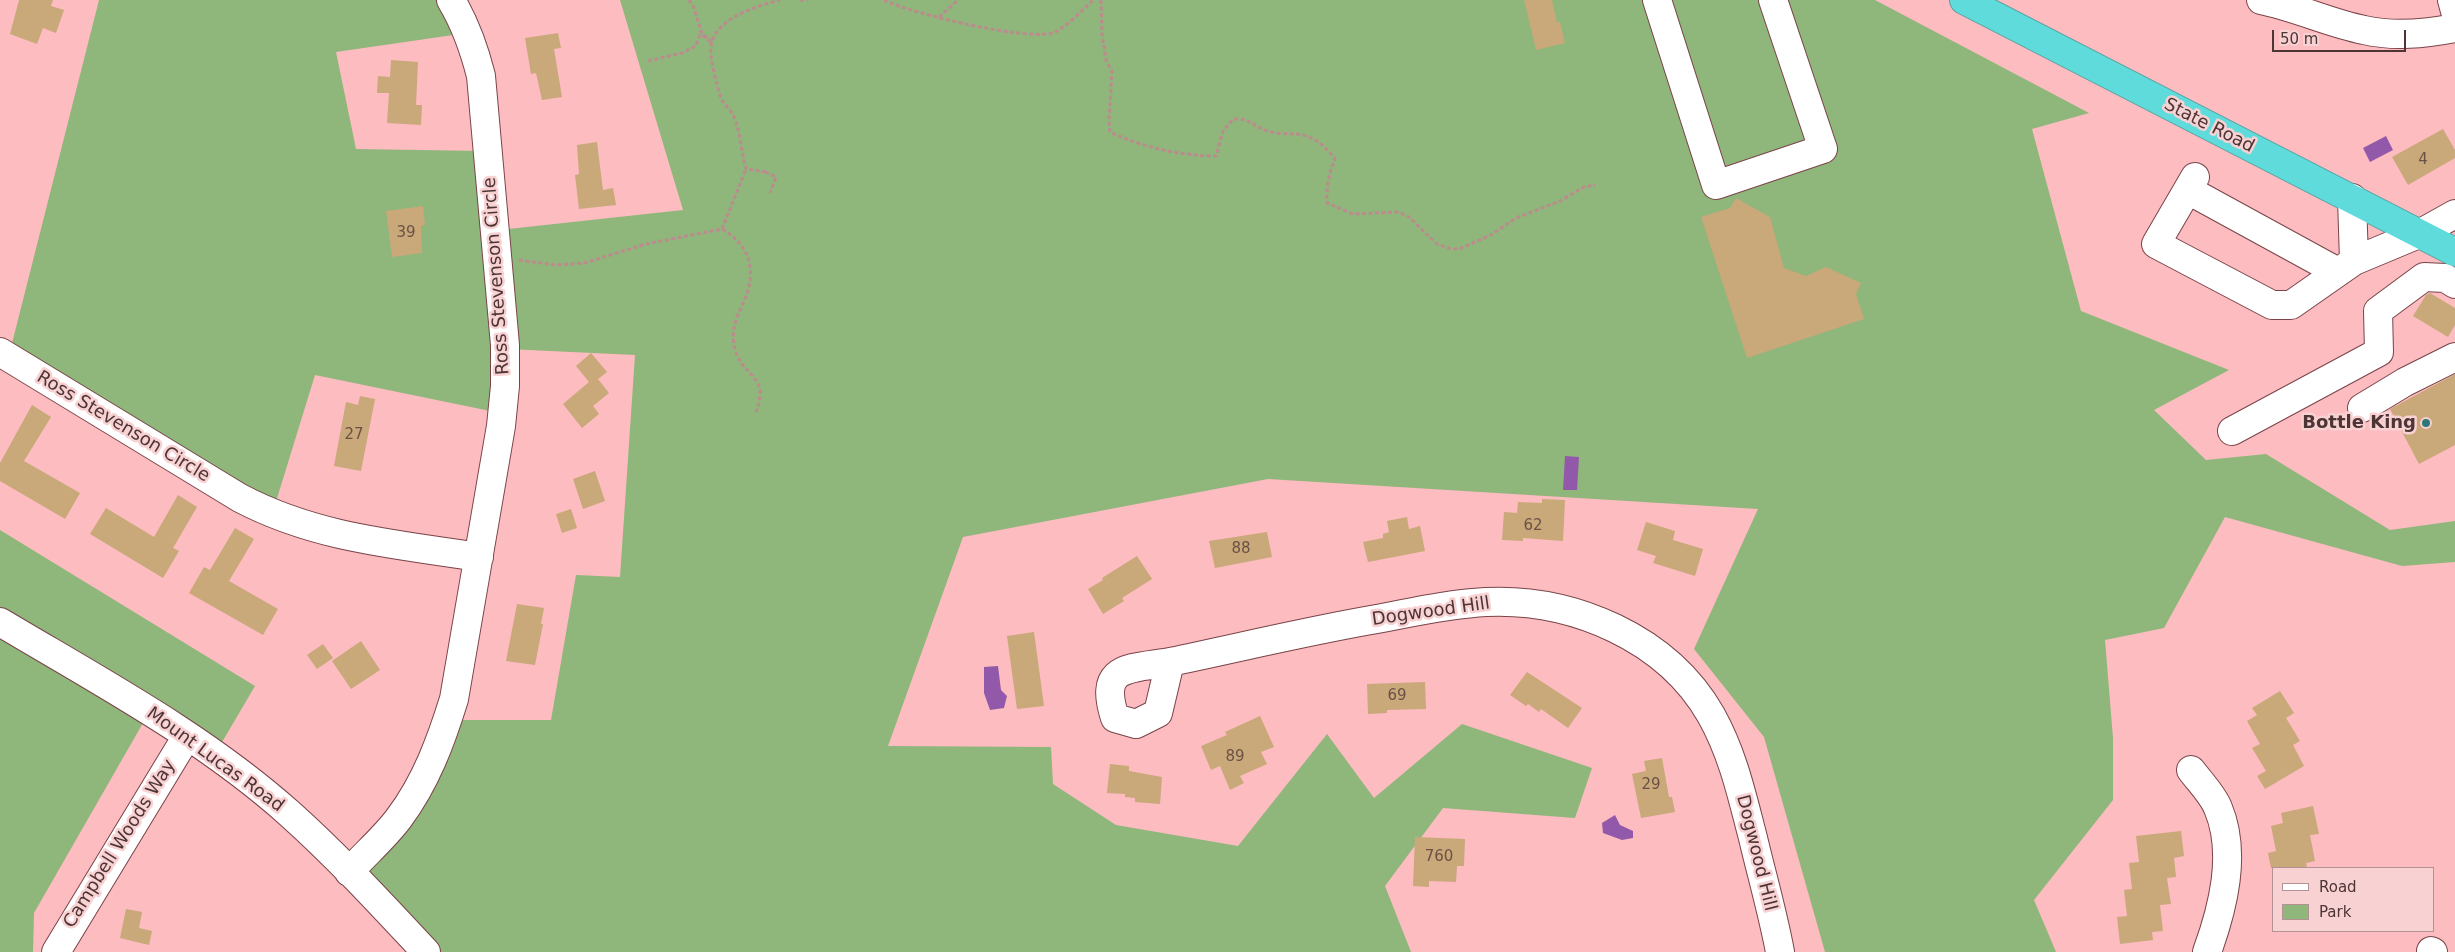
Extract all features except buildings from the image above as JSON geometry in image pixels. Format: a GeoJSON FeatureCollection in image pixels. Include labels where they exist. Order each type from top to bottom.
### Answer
{"type":"FeatureCollection","features":[{"type":"Feature","properties":{"kind":"highway","name":"State Road"},"geometry":{"type":"LineString","coordinates":[[1964,0],[2455,252]]}},
{"type":"Feature","properties":{"kind":"street","name":"Ross Stevenson Circle"},"geometry":{"type":"LineString","coordinates":[[349,872],[398,819],[428,770],[442,738],[454,699],[501,426],[505,386],[505,345],[481,76],[474,48],[464,21],[451,0]]}},
{"type":"Feature","properties":{"kind":"street"},"geometry":{"type":"LineString","coordinates":[[1661,1],[1716,185],[1823,148],[1773,0]]}},
{"type":"Feature","properties":{"kind":"street"},"geometry":{"type":"LineString","coordinates":[[2261,0],[2364,30],[2394,35],[2425,34],[2455,28]]}},
{"type":"Feature","properties":{"kind":"street"},"geometry":{"type":"LineString","coordinates":[[2452,0],[2455,11]]}},
{"type":"Feature","properties":{"kind":"street"},"geometry":{"type":"LineString","coordinates":[[2346,267],[2192,184],[2156,244],[2272,305],[2291,305],[2346,267],[2421,233],[2455,214]]}},
{"type":"Feature","properties":{"kind":"street"},"geometry":{"type":"LineString","coordinates":[[2346,267],[2352,198]]}},
{"type":"Feature","properties":{"kind":"street"},"geometry":{"type":"LineString","coordinates":[[2232,431],[2379,352],[2378,312],[2424,277],[2452,275]]}},
{"type":"Feature","properties":{"kind":"street","name":"Ross Stevenson Circle"},"geometry":{"type":"LineString","coordinates":[[0,352],[240,498],[267,512],[334,534],[479,557]]}},
{"type":"Feature","properties":{"kind":"street"},"geometry":{"type":"LineString","coordinates":[[2362,408],[2405,382],[2455,357]]}},
{"type":"Feature","properties":{"kind":"street","name":"Dogwood Hill"},"geometry":{"type":"LineString","coordinates":[[1170,662],[1291,634],[1453,606],[1487,602],[1522,603],[1557,609],[1590,618],[1622,631],[1643,644],[1668,664],[1691,687],[1710,714],[1725,742],[1736,773],[1780,952]]}},
{"type":"Feature","properties":{"kind":"street","name":"Mount Lucas Road"},"geometry":{"type":"LineString","coordinates":[[0,622],[187,736],[243,776],[290,814],[426,952]]}},
{"type":"Feature","properties":{"kind":"street","name":"Campbell Woods Way"},"geometry":{"type":"LineString","coordinates":[[56,952],[187,736]]}},
{"type":"Feature","properties":{"kind":"street"},"geometry":{"type":"LineString","coordinates":[[2191,770],[2218,808],[2225,834],[2227,862],[2223,898],[2207,952]]}},
{"type":"Feature","properties":{"kind":"path"},"geometry":{"type":"LineString","coordinates":[[648,61],[682,53],[696,46],[700,32],[694,8],[689,0]]}},
{"type":"Feature","properties":{"kind":"path"},"geometry":{"type":"LineString","coordinates":[[722,228],[746,169],[734,116],[720,96],[710,47],[724,24],[737,15],[752,7],[780,0]]}},
{"type":"Feature","properties":{"kind":"path"},"geometry":{"type":"LineString","coordinates":[[800,0],[808,0]]}},
{"type":"Feature","properties":{"kind":"path"},"geometry":{"type":"LineString","coordinates":[[884,0],[906,9],[939,18],[1012,33],[1055,33],[1093,0]]}},
{"type":"Feature","properties":{"kind":"path"},"geometry":{"type":"LineString","coordinates":[[939,18],[958,0]]}},
{"type":"Feature","properties":{"kind":"path"},"geometry":{"type":"LineString","coordinates":[[1101,0],[1102,34],[1106,60],[1112,71],[1109,113],[1110,132],[1129,140],[1197,155],[1216,156],[1223,130],[1232,119],[1241,118],[1253,122],[1265,130],[1307,136],[1319,142],[1335,159],[1326,192],[1327,203],[1353,214],[1398,212],[1409,217],[1437,244],[1451,249],[1459,249],[1491,235],[1516,218],[1560,201],[1584,187],[1595,185]]}},
{"type":"Feature","properties":{"kind":"path"},"geometry":{"type":"LineString","coordinates":[[700,32],[712,43]]}},
{"type":"Feature","properties":{"kind":"path"},"geometry":{"type":"LineString","coordinates":[[746,169],[766,172],[776,177],[770,194]]}},
{"type":"Feature","properties":{"kind":"path"},"geometry":{"type":"LineString","coordinates":[[514,259],[556,264],[584,263],[646,244],[722,228],[737,238],[749,259],[749,286],[737,312],[732,336],[736,355],[759,384],[762,396],[756,412]]}},
{"type":"Feature","properties":{"kind":"green space"},"geometry":{"type":"Polygon","coordinates":[[[99,0],[439,0],[460,34],[336,52],[356,149],[482,151],[490,231],[683,210],[620,0],[1875,0],[2089,113],[2032,129],[2081,311],[2229,370],[2154,410],[2206,460],[2266,454],[2390,530],[2455,521],[2455,562],[2402,566],[2225,517],[2164,628],[2105,640],[2113,738],[2113,800],[2034,900],[2056,952],[1825,952],[1764,737],[1694,649],[1758,509],[1268,479],[963,537],[888,746],[1051,747],[1053,784],[1116,825],[1238,846],[1327,734],[1374,798],[1462,724],[1592,768],[1575,818],[1443,808],[1385,886],[1411,952],[418,952],[343,880],[449,720],[551,720],[576,575],[620,577],[635,355],[508,349],[500,413],[315,375],[270,521],[6,367],[99,0]]]}},
{"type":"Feature","properties":{"kind":"green space"},"geometry":{"type":"Polygon","coordinates":[[[0,530],[255,686],[208,766],[143,723],[34,913],[33,952],[0,952],[0,530]]]}},
{"type":"Feature","properties":{"kind":"shaded area"},"geometry":{"type":"Polygon","coordinates":[[[2386,136],[2393,150],[2370,162],[2363,148],[2386,136]]]}},
{"type":"Feature","properties":{"kind":"shaded area"},"geometry":{"type":"Polygon","coordinates":[[[1565,456],[1579,457],[1577,490],[1563,490],[1565,456]]]}},
{"type":"Feature","properties":{"kind":"shaded area"},"geometry":{"type":"Polygon","coordinates":[[[998,666],[1001,690],[1007,696],[1004,708],[990,710],[984,693],[984,667],[998,666]]]}},
{"type":"Feature","properties":{"kind":"shaded area"},"geometry":{"type":"Polygon","coordinates":[[[1615,815],[1620,825],[1633,831],[1633,838],[1622,840],[1603,833],[1602,823],[1615,815]]]}},
{"type":"Feature","properties":{"kind":"place","name":"Bottle King"},"geometry":{"type":"Point","coordinates":[2426,423]}}]}
